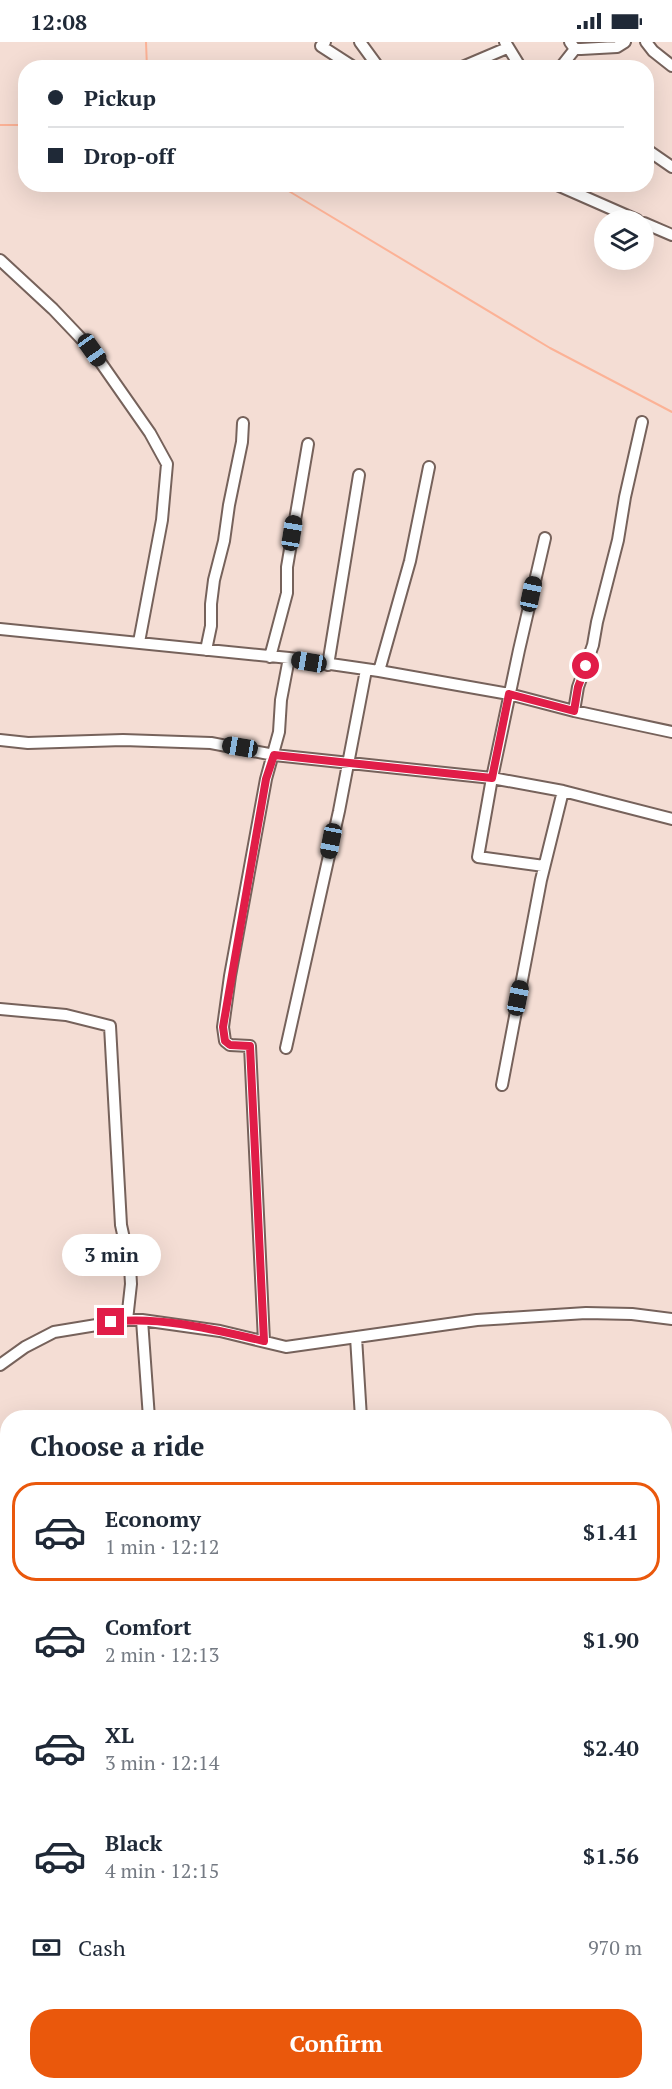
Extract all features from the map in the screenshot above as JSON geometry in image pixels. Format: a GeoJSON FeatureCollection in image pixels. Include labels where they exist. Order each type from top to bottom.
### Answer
{"type":"FeatureCollection","features":[{"type":"Feature","properties":{"kind":"street"},"geometry":{"type":"LineString","coordinates":[[360,42],[373,60]]}},
{"type":"Feature","properties":{"kind":"street"},"geometry":{"type":"LineString","coordinates":[[564,60],[572,45],[617,47],[625,42]]}},
{"type":"Feature","properties":{"kind":"street"},"geometry":{"type":"LineString","coordinates":[[646,42],[653,51],[672,66]]}},
{"type":"Feature","properties":{"kind":"street"},"geometry":{"type":"LineString","coordinates":[[320,43],[344,60]]}},
{"type":"Feature","properties":{"kind":"street"},"geometry":{"type":"LineString","coordinates":[[476,60],[506,45],[516,60]]}},
{"type":"Feature","properties":{"kind":"street"},"geometry":{"type":"LineString","coordinates":[[654,155],[672,167]]}},
{"type":"Feature","properties":{"kind":"street"},"geometry":{"type":"LineString","coordinates":[[579,192],[617,210]]}},
{"type":"Feature","properties":{"kind":"street"},"geometry":{"type":"LineString","coordinates":[[654,227],[672,235]]}},
{"type":"Feature","properties":{"kind":"street"},"geometry":{"type":"LineString","coordinates":[[0,260],[53,309],[92,350],[150,433],[167,464],[162,520],[139,642]]}},
{"type":"Feature","properties":{"kind":"street"},"geometry":{"type":"LineString","coordinates":[[574,711],[578,687],[593,645],[618,540],[625,496],[638,448],[642,422]]}},
{"type":"Feature","properties":{"kind":"street"},"geometry":{"type":"LineString","coordinates":[[206,650],[214,580],[224,541],[242,442],[243,423]]}},
{"type":"Feature","properties":{"kind":"street"},"geometry":{"type":"LineString","coordinates":[[270,657],[287,593],[288,567],[308,444]]}},
{"type":"Feature","properties":{"kind":"street"},"geometry":{"type":"LineString","coordinates":[[380,671],[410,561],[429,467]]}},
{"type":"Feature","properties":{"kind":"street"},"geometry":{"type":"LineString","coordinates":[[328,665],[359,475]]}},
{"type":"Feature","properties":{"kind":"street"},"geometry":{"type":"LineString","coordinates":[[544,866],[478,857],[509,694],[545,538]]}},
{"type":"Feature","properties":{"kind":"street"},"geometry":{"type":"LineString","coordinates":[[0,629],[289,658],[380,671],[509,694],[672,732]]}},
{"type":"Feature","properties":{"kind":"street"},"geometry":{"type":"LineString","coordinates":[[264,1341],[250,1046],[230,1045],[225,1041],[223,1027],[266,779],[279,732],[281,700],[289,658]]}},
{"type":"Feature","properties":{"kind":"street"},"geometry":{"type":"LineString","coordinates":[[286,1048],[349,763],[366,670]]}},
{"type":"Feature","properties":{"kind":"street"},"geometry":{"type":"LineString","coordinates":[[0,740],[28,743],[123,740],[211,742],[274,755],[492,778],[563,791],[672,819]]}},
{"type":"Feature","properties":{"kind":"street"},"geometry":{"type":"LineString","coordinates":[[502,1085],[544,866],[563,791]]}},
{"type":"Feature","properties":{"kind":"street"},"geometry":{"type":"LineString","coordinates":[[0,1009],[66,1015],[110,1026],[121,1225],[130,1266],[127,1320]]}},
{"type":"Feature","properties":{"kind":"street"},"geometry":{"type":"LineString","coordinates":[[0,1365],[25,1347],[54,1332],[127,1320],[220,1331],[286,1347],[477,1320],[586,1312],[672,1319]]}},
{"type":"Feature","properties":{"kind":"street"},"geometry":{"type":"LineString","coordinates":[[142,1320],[148,1410]]}},
{"type":"Feature","properties":{"kind":"street"},"geometry":{"type":"LineString","coordinates":[[357,1337],[361,1410]]}},
{"type":"Feature","properties":{"kind":"waterway"},"geometry":{"type":"LineString","coordinates":[[146,42],[147,60]]}},
{"type":"Feature","properties":{"kind":"waterway"},"geometry":{"type":"LineString","coordinates":[[0,125],[18,125]]}},
{"type":"Feature","properties":{"kind":"waterway"},"geometry":{"type":"LineString","coordinates":[[290,192],[550,348],[672,412]]}},
{"type":"Feature","properties":{"kind":"route"},"geometry":{"type":"LineString","coordinates":[[111,1322],[142,1320],[220,1331],[264,1341],[250,1046],[230,1045],[225,1041],[223,1027],[244,895],[266,779],[274,755],[492,778],[509,694],[574,711],[578,687],[586,666]]}}]}
